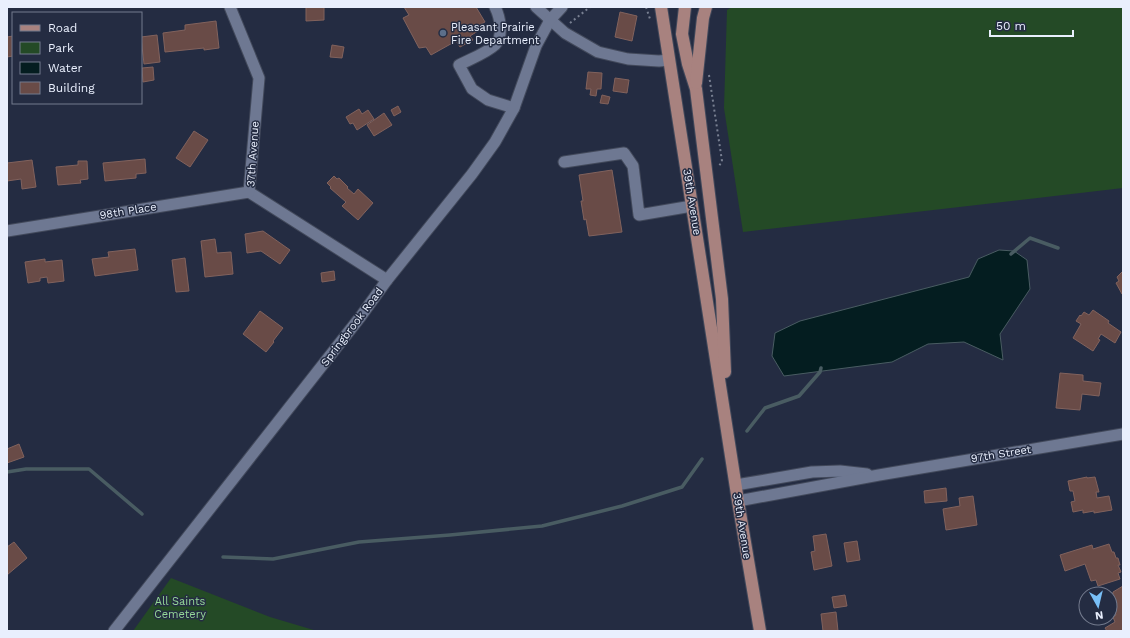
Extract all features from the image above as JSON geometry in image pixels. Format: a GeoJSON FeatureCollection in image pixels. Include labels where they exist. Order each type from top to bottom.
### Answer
{"type":"FeatureCollection","features":[{"type":"Feature","properties":{"kind":"main road","name":"39th Avenue"},"geometry":{"type":"LineString","coordinates":[[661,7],[738,501],[760,631]]}},
{"type":"Feature","properties":{"kind":"main road","name":"39th Avenue"},"geometry":{"type":"LineString","coordinates":[[685,7],[682,34],[688,64],[696,89],[722,299],[725,375],[722,397]]}},
{"type":"Feature","properties":{"kind":"main road"},"geometry":{"type":"LineString","coordinates":[[696,89],[703,18],[706,7]]}},
{"type":"Feature","properties":{"kind":"street","name":"37th Avenue"},"geometry":{"type":"LineString","coordinates":[[230,7],[259,78],[249,192],[387,280]]}},
{"type":"Feature","properties":{"kind":"street"},"geometry":{"type":"LineString","coordinates":[[495,7],[499,16],[501,30],[496,44],[483,53],[458,65],[472,89],[488,100],[514,108]]}},
{"type":"Feature","properties":{"kind":"street"},"geometry":{"type":"LineString","coordinates":[[536,7],[565,33],[598,52],[628,59],[669,60]]}},
{"type":"Feature","properties":{"kind":"street","name":"Springbrook Road"},"geometry":{"type":"LineString","coordinates":[[114,631],[495,142],[514,108],[536,46],[550,20],[562,7]]}},
{"type":"Feature","properties":{"kind":"street"},"geometry":{"type":"LineString","coordinates":[[564,162],[624,153],[633,166],[639,215],[692,206]]}},
{"type":"Feature","properties":{"kind":"street","name":"98th Place"},"geometry":{"type":"LineString","coordinates":[[7,230],[249,192]]}},
{"type":"Feature","properties":{"kind":"street","name":"97th Street"},"geometry":{"type":"LineString","coordinates":[[738,501],[879,475],[1123,434]]}},
{"type":"Feature","properties":{"kind":"street","name":"97th Street"},"geometry":{"type":"LineString","coordinates":[[736,485],[812,472],[840,471],[879,475]]}},
{"type":"Feature","properties":{"kind":"path"},"geometry":{"type":"LineString","coordinates":[[569,24],[590,7]]}},
{"type":"Feature","properties":{"kind":"path"},"geometry":{"type":"LineString","coordinates":[[709,75],[722,160]]}},
{"type":"Feature","properties":{"kind":"green space"},"geometry":{"type":"Polygon","coordinates":[[[732,7],[1123,7],[1123,188],[743,232],[724,108],[727,10],[732,7]]]}},
{"type":"Feature","properties":{"kind":"green space","name":"All Saints Cemetery"},"geometry":{"type":"Polygon","coordinates":[[[171,578],[270,617],[317,631],[133,631],[171,578]]]}},
{"type":"Feature","properties":{"kind":"water"},"geometry":{"type":"Polygon","coordinates":[[[999,250],[1014,251],[1027,260],[1030,289],[1000,334],[1003,360],[964,342],[928,344],[892,362],[784,376],[772,356],[775,333],[800,321],[969,277],[978,259],[999,250]]]}},
{"type":"Feature","properties":{"kind":"building"},"geometry":{"type":"Polygon","coordinates":[[[306,7],[324,7],[324,20],[306,21],[306,7]]]}},
{"type":"Feature","properties":{"kind":"building","name":"Pleasant Prairie Fire Department"},"geometry":{"type":"Polygon","coordinates":[[[404,7],[476,7],[485,22],[476,27],[478,31],[470,36],[473,40],[460,47],[456,41],[431,55],[426,47],[419,48],[403,18],[409,15],[404,7]]]}},
{"type":"Feature","properties":{"kind":"building"},"geometry":{"type":"Polygon","coordinates":[[[620,12],[637,16],[632,41],[615,37],[620,12]]]}},
{"type":"Feature","properties":{"kind":"building"},"geometry":{"type":"Polygon","coordinates":[[[216,21],[219,48],[165,52],[163,33],[185,30],[185,25],[216,21]]]}},
{"type":"Feature","properties":{"kind":"building"},"geometry":{"type":"Polygon","coordinates":[[[157,35],[160,62],[144,64],[142,37],[157,35]]]}},
{"type":"Feature","properties":{"kind":"building"},"geometry":{"type":"Polygon","coordinates":[[[12,36],[12,56],[7,57],[7,37],[12,36]]]}},
{"type":"Feature","properties":{"kind":"building"},"geometry":{"type":"Polygon","coordinates":[[[332,45],[344,47],[342,58],[330,57],[332,45]]]}},
{"type":"Feature","properties":{"kind":"building"},"geometry":{"type":"Polygon","coordinates":[[[153,67],[154,80],[143,82],[142,68],[153,67]]]}},
{"type":"Feature","properties":{"kind":"building"},"geometry":{"type":"Polygon","coordinates":[[[588,72],[602,73],[601,89],[597,89],[596,96],[590,95],[591,89],[586,89],[588,72]]]}},
{"type":"Feature","properties":{"kind":"building"},"geometry":{"type":"Polygon","coordinates":[[[615,78],[629,80],[627,93],[613,91],[615,78]]]}},
{"type":"Feature","properties":{"kind":"building"},"geometry":{"type":"Polygon","coordinates":[[[602,95],[610,97],[608,104],[600,103],[602,95]]]}},
{"type":"Feature","properties":{"kind":"building"},"geometry":{"type":"Polygon","coordinates":[[[398,106],[401,112],[394,116],[391,110],[398,106]]]}},
{"type":"Feature","properties":{"kind":"building"},"geometry":{"type":"Polygon","coordinates":[[[359,109],[362,114],[368,110],[374,119],[357,130],[353,123],[350,124],[346,117],[359,109]]]}},
{"type":"Feature","properties":{"kind":"building"},"geometry":{"type":"Polygon","coordinates":[[[384,113],[392,125],[374,136],[367,125],[384,113]]]}},
{"type":"Feature","properties":{"kind":"building"},"geometry":{"type":"Polygon","coordinates":[[[194,131],[208,140],[190,167],[176,158],[194,131]]]}},
{"type":"Feature","properties":{"kind":"building"},"geometry":{"type":"Polygon","coordinates":[[[145,159],[146,173],[136,174],[136,178],[105,181],[103,163],[145,159]]]}},
{"type":"Feature","properties":{"kind":"building"},"geometry":{"type":"Polygon","coordinates":[[[32,160],[36,187],[22,189],[21,179],[7,181],[7,163],[32,160]]]}},
{"type":"Feature","properties":{"kind":"building"},"geometry":{"type":"Polygon","coordinates":[[[78,161],[87,161],[88,179],[80,180],[81,183],[58,185],[56,167],[78,165],[78,161]]]}},
{"type":"Feature","properties":{"kind":"building"},"geometry":{"type":"Polygon","coordinates":[[[612,170],[622,232],[589,236],[586,219],[584,220],[579,175],[612,170]]]}},
{"type":"Feature","properties":{"kind":"building"},"geometry":{"type":"Polygon","coordinates":[[[334,176],[337,179],[339,178],[354,194],[358,189],[373,203],[358,220],[342,206],[346,202],[330,188],[331,187],[327,183],[334,176]]]}},
{"type":"Feature","properties":{"kind":"building"},"geometry":{"type":"Polygon","coordinates":[[[263,231],[290,250],[280,264],[261,251],[247,253],[245,234],[263,231]]]}},
{"type":"Feature","properties":{"kind":"building"},"geometry":{"type":"Polygon","coordinates":[[[215,239],[217,253],[231,252],[233,274],[205,277],[201,241],[215,239]]]}},
{"type":"Feature","properties":{"kind":"building"},"geometry":{"type":"Polygon","coordinates":[[[135,249],[138,270],[95,276],[92,259],[109,257],[108,252],[135,249]]]}},
{"type":"Feature","properties":{"kind":"building"},"geometry":{"type":"Polygon","coordinates":[[[185,258],[189,291],[176,292],[172,260],[185,258]]]}},
{"type":"Feature","properties":{"kind":"building"},"geometry":{"type":"Polygon","coordinates":[[[45,259],[45,262],[62,260],[64,281],[48,283],[47,277],[40,278],[40,281],[28,283],[25,262],[45,259]]]}},
{"type":"Feature","properties":{"kind":"building"},"geometry":{"type":"Polygon","coordinates":[[[334,271],[335,280],[322,282],[321,273],[334,271]]]}},
{"type":"Feature","properties":{"kind":"building"},"geometry":{"type":"Polygon","coordinates":[[[1123,271],[1122,294],[1116,283],[1119,281],[1117,277],[1123,271]]]}},
{"type":"Feature","properties":{"kind":"building"},"geometry":{"type":"Polygon","coordinates":[[[1093,310],[1109,321],[1108,323],[1121,332],[1115,343],[1101,334],[1098,339],[1100,340],[1093,351],[1073,338],[1081,324],[1076,321],[1080,315],[1081,316],[1084,312],[1089,315],[1093,310]]]}},
{"type":"Feature","properties":{"kind":"building"},"geometry":{"type":"Polygon","coordinates":[[[260,311],[283,328],[266,352],[243,334],[260,311]]]}},
{"type":"Feature","properties":{"kind":"building"},"geometry":{"type":"Polygon","coordinates":[[[1060,373],[1083,375],[1083,381],[1101,383],[1099,396],[1082,394],[1080,410],[1056,408],[1060,373]]]}},
{"type":"Feature","properties":{"kind":"building"},"geometry":{"type":"Polygon","coordinates":[[[19,444],[24,457],[7,463],[7,449],[19,444]]]}},
{"type":"Feature","properties":{"kind":"building"},"geometry":{"type":"Polygon","coordinates":[[[1095,477],[1099,492],[1096,492],[1097,498],[1109,496],[1112,510],[1094,513],[1094,511],[1083,513],[1083,510],[1073,512],[1071,502],[1075,501],[1073,491],[1070,491],[1068,481],[1095,477]]]}},
{"type":"Feature","properties":{"kind":"building"},"geometry":{"type":"Polygon","coordinates":[[[946,488],[947,501],[925,503],[924,491],[946,488]]]}},
{"type":"Feature","properties":{"kind":"building"},"geometry":{"type":"Polygon","coordinates":[[[973,496],[977,525],[946,530],[943,509],[960,506],[959,498],[973,496]]]}},
{"type":"Feature","properties":{"kind":"building"},"geometry":{"type":"Polygon","coordinates":[[[826,534],[832,566],[814,570],[811,552],[815,551],[813,536],[826,534]]]}},
{"type":"Feature","properties":{"kind":"building"},"geometry":{"type":"Polygon","coordinates":[[[857,541],[860,560],[847,562],[844,543],[857,541]]]}},
{"type":"Feature","properties":{"kind":"building"},"geometry":{"type":"Polygon","coordinates":[[[14,542],[27,558],[7,575],[7,547],[14,542]]]}},
{"type":"Feature","properties":{"kind":"building"},"geometry":{"type":"Polygon","coordinates":[[[1109,544],[1112,552],[1114,552],[1116,558],[1118,558],[1120,565],[1118,565],[1121,572],[1118,573],[1120,579],[1098,586],[1096,580],[1091,581],[1085,564],[1065,571],[1060,555],[1092,545],[1093,549],[1109,544]]]}},
{"type":"Feature","properties":{"kind":"building"},"geometry":{"type":"Polygon","coordinates":[[[1123,586],[1123,631],[1107,631],[1105,628],[1108,626],[1118,626],[1118,589],[1123,586]]]}},
{"type":"Feature","properties":{"kind":"building"},"geometry":{"type":"Polygon","coordinates":[[[845,595],[847,606],[834,608],[832,597],[845,595]]]}},
{"type":"Feature","properties":{"kind":"building"},"geometry":{"type":"Polygon","coordinates":[[[836,612],[838,631],[823,631],[821,614],[836,612]]]}},
{"type":"Feature","properties":{"kind":"waterway"},"geometry":{"type":"LineString","coordinates":[[1011,254],[1030,238],[1058,248]]}},
{"type":"Feature","properties":{"kind":"waterway"},"geometry":{"type":"LineString","coordinates":[[747,431],[765,408],[799,396],[820,372],[821,368]]}},
{"type":"Feature","properties":{"kind":"waterway"},"geometry":{"type":"LineString","coordinates":[[223,557],[273,559],[359,542],[542,526],[622,506],[682,487],[702,459]]}},
{"type":"Feature","properties":{"kind":"waterway"},"geometry":{"type":"LineString","coordinates":[[7,472],[26,469],[89,469],[142,514]]}},
{"type":"Feature","properties":{"kind":"place","name":"Pleasant Prairie Fire Department"},"geometry":{"type":"Point","coordinates":[443,33]}}]}
